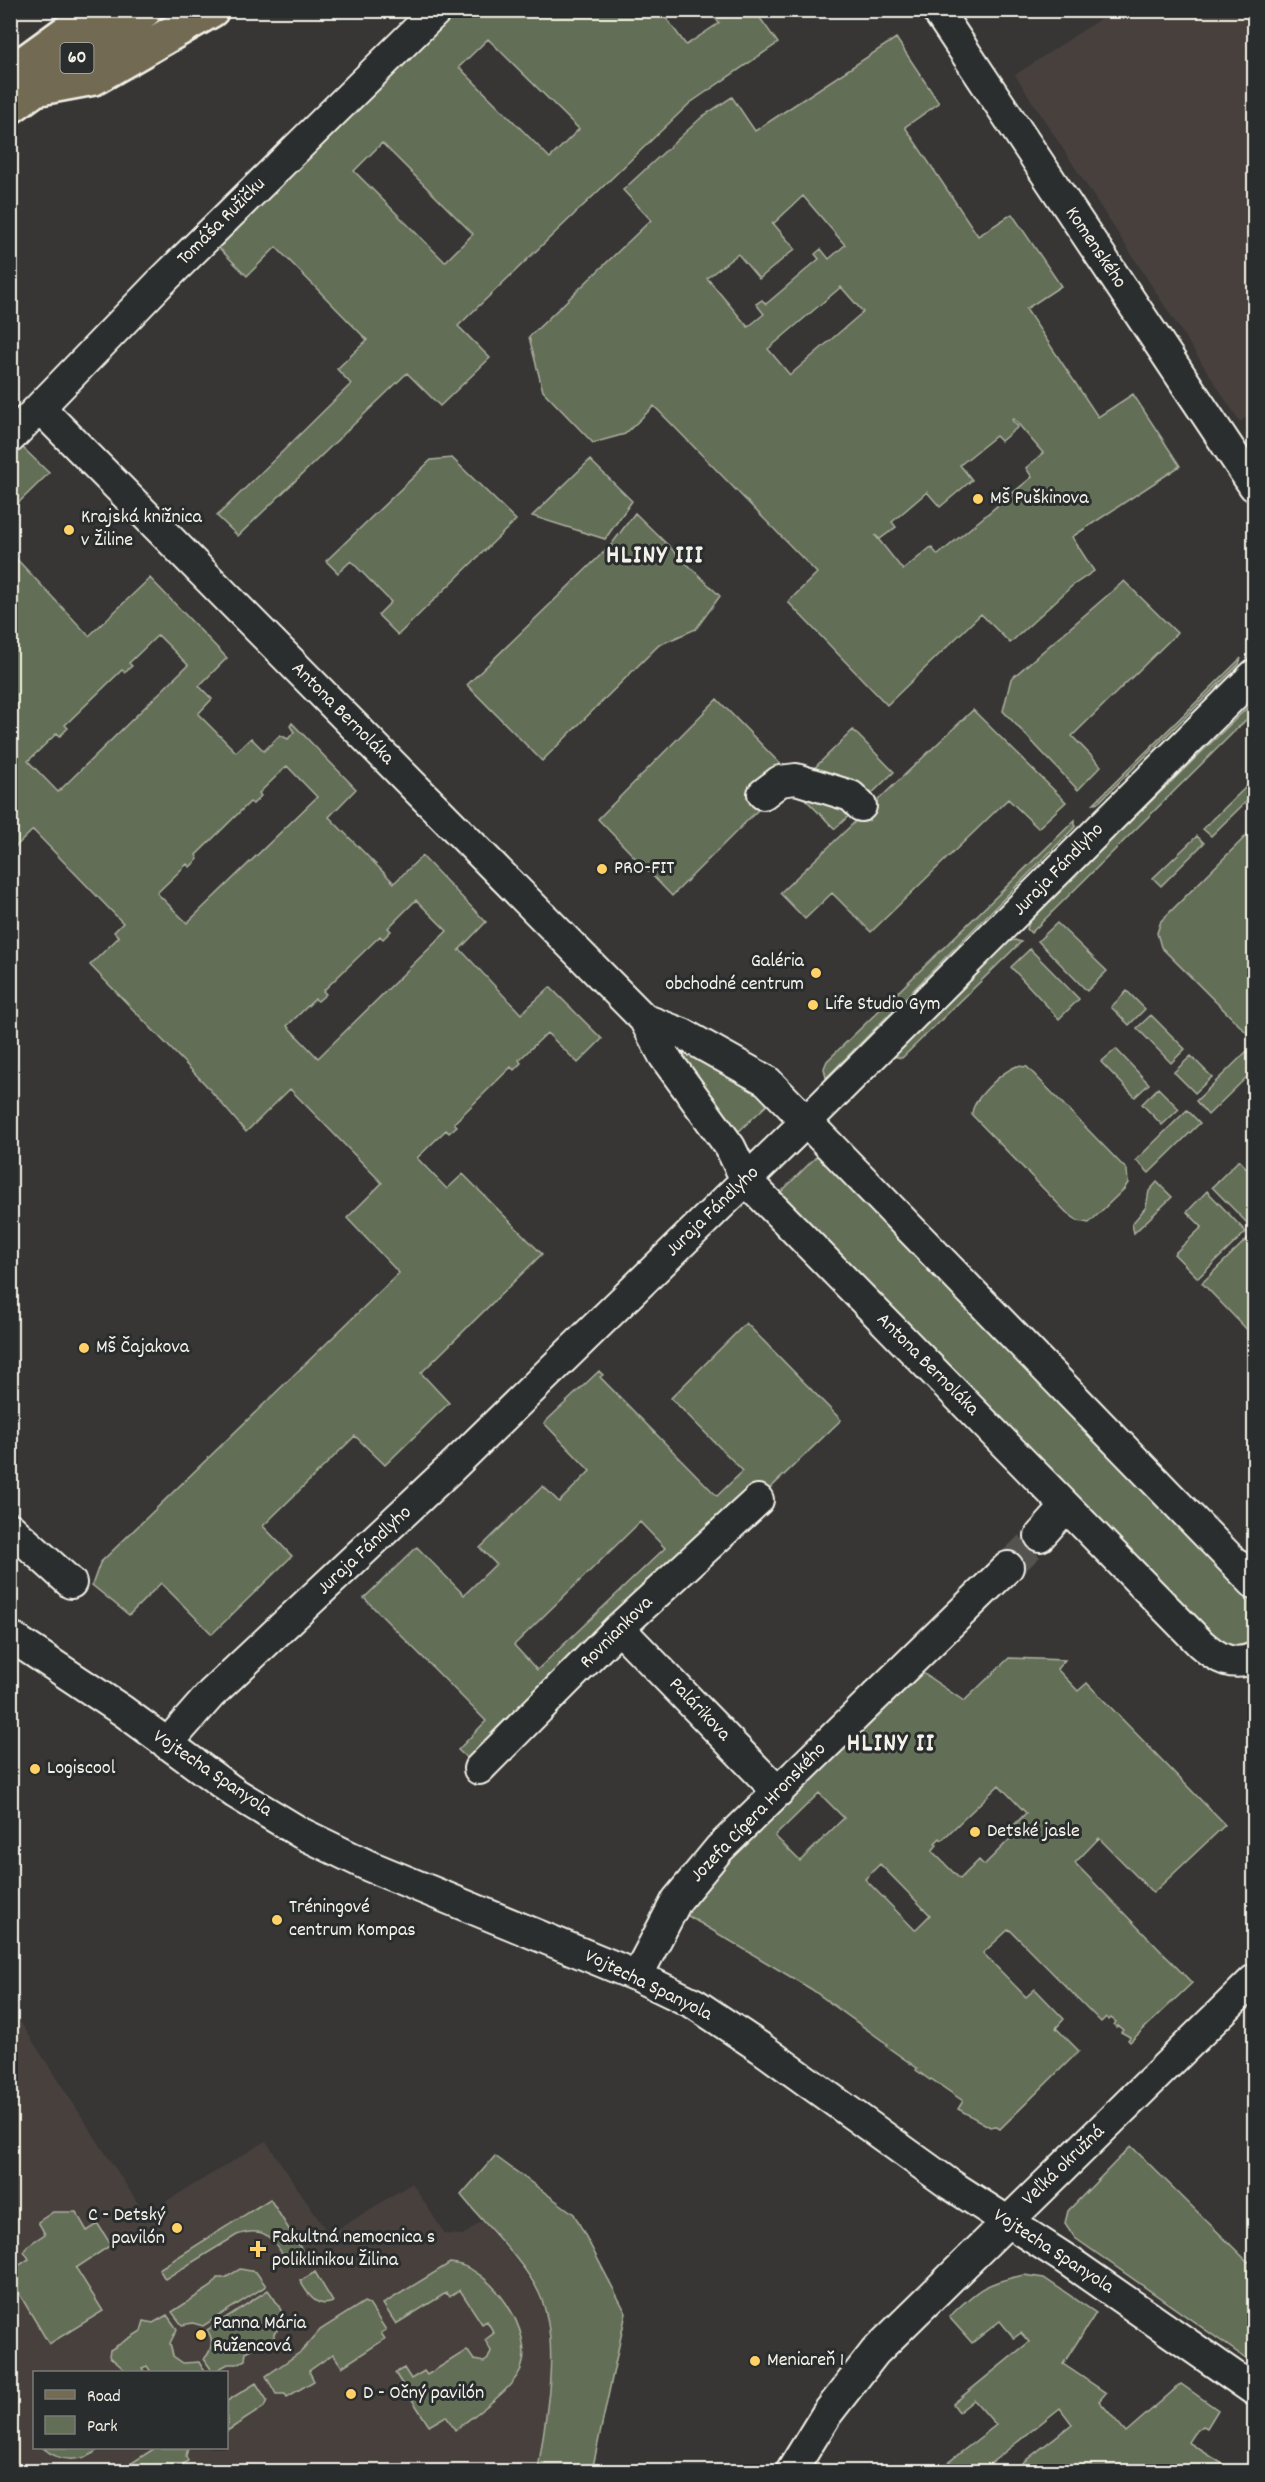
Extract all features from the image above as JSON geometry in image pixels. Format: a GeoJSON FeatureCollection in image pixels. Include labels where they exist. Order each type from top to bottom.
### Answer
{"type":"FeatureCollection","features":[{"type":"Feature","properties":{"kind":"main road","name":"60"},"geometry":{"type":"LineString","coordinates":[[19,90],[97,10]]}},
{"type":"Feature","properties":{"kind":"main road","name":"60"},"geometry":{"type":"LineString","coordinates":[[19,90],[145,10]]}},
{"type":"Feature","properties":{"kind":"main road"},"geometry":{"type":"LineString","coordinates":[[19,90],[94,78],[212,10]]}},
{"type":"Feature","properties":{"kind":"street","name":"Tomáša Ružičku"},"geometry":{"type":"LineString","coordinates":[[10,438],[160,283],[437,10]]}},
{"type":"Feature","properties":{"kind":"street","name":"Komenského"},"geometry":{"type":"LineString","coordinates":[[937,10],[1254,486]]}},
{"type":"Feature","properties":{"kind":"street","name":"Antona Bernoláka"},"geometry":{"type":"LineString","coordinates":[[40,408],[644,1019],[664,1056],[730,1147],[746,1180],[1208,1650],[1220,1659],[1232,1662],[1254,1658]]}},
{"type":"Feature","properties":{"kind":"street","name":"Juraja Fándlyho"},"geometry":{"type":"LineString","coordinates":[[167,1744],[211,1694],[450,1469],[746,1180],[1254,675]]}},
{"type":"Feature","properties":{"kind":"street"},"geometry":{"type":"LineString","coordinates":[[763,794],[780,781],[796,779],[851,796],[861,806]]}},
{"type":"Feature","properties":{"kind":"street","name":"Antona Bernoláka"},"geometry":{"type":"LineString","coordinates":[[644,1019],[683,1034],[767,1081],[1254,1583]]}},
{"type":"Feature","properties":{"kind":"street","name":"Rovniankova"},"geometry":{"type":"LineString","coordinates":[[479,1769],[620,1628],[758,1500]]}},
{"type":"Feature","properties":{"kind":"street"},"geometry":{"type":"LineString","coordinates":[[1040,1536],[1066,1507]]}},
{"type":"Feature","properties":{"kind":"street"},"geometry":{"type":"LineString","coordinates":[[10,1528],[70,1583]]}},
{"type":"Feature","properties":{"kind":"street","name":"Jozefa Cígera Hronského"},"geometry":{"type":"LineString","coordinates":[[637,1976],[676,1900],[719,1849],[1008,1567]]}},
{"type":"Feature","properties":{"kind":"street","name":"Palárikova"},"geometry":{"type":"LineString","coordinates":[[620,1628],[778,1792]]}},
{"type":"Feature","properties":{"kind":"street","name":"Vojtecha Spanyola"},"geometry":{"type":"LineString","coordinates":[[10,1636],[123,1711],[235,1793],[301,1833],[352,1858],[637,1976],[695,2004],[761,2048],[948,2183],[1067,2260],[1254,2390]]}},
{"type":"Feature","properties":{"kind":"street","name":"Veľká okružná"},"geometry":{"type":"LineString","coordinates":[[791,2472],[826,2415],[875,2352],[1254,1980]]}},
{"type":"Feature","properties":{"kind":"shaded area"},"geometry":{"type":"Polygon","coordinates":[[[1112,11],[1254,11],[1254,412],[1240,422],[1015,75],[1112,11]]]}},
{"type":"Feature","properties":{"kind":"shaded area","name":"Fakultná nemocnica s poliklinikou Žilina"},"geometry":{"type":"Polygon","coordinates":[[[10,2006],[145,2214],[266,2141],[329,2235],[412,2183],[445,2234],[463,2235],[482,2221],[518,2263],[538,2293],[548,2322],[550,2378],[538,2471],[11,2471],[10,2006]]]}},
{"type":"Feature","properties":{"kind":"green space"},"geometry":{"type":"Polygon","coordinates":[[[452,11],[661,11],[686,45],[719,23],[710,11],[755,11],[778,43],[690,103],[458,326],[490,358],[440,406],[407,373],[238,536],[217,516],[351,384],[337,369],[367,340],[276,247],[247,276],[214,243],[452,11]],[[488,39],[459,67],[550,158],[579,129],[488,39]],[[382,143],[354,171],[445,262],[473,234],[382,143]]]}},
{"type":"Feature","properties":{"kind":"green space"},"geometry":{"type":"Polygon","coordinates":[[[896,38],[939,103],[905,127],[978,236],[1012,214],[1061,286],[1026,309],[1098,417],[1133,394],[1180,466],[1072,537],[1094,571],[1072,586],[1010,643],[981,614],[887,705],[788,602],[817,573],[654,406],[625,434],[593,443],[543,391],[529,337],[651,220],[623,190],[703,116],[732,97],[755,131],[896,38]],[[803,196],[774,223],[772,222],[795,249],[759,279],[738,254],[707,278],[748,327],[764,314],[756,304],[762,300],[766,304],[779,293],[819,259],[815,254],[821,249],[829,259],[845,245],[803,196]],[[841,287],[768,349],[790,375],[863,312],[841,287]],[[1014,419],[1012,420],[1018,427],[1001,441],[996,436],[960,465],[972,480],[940,507],[927,492],[892,522],[896,527],[880,539],[875,535],[903,570],[931,547],[938,555],[1032,477],[1026,468],[1043,453],[1014,419]]]}},
{"type":"Feature","properties":{"kind":"green space"},"geometry":{"type":"Polygon","coordinates":[[[19,444],[49,473],[11,510],[11,452],[19,444]]]}},
{"type":"Feature","properties":{"kind":"green space"},"geometry":{"type":"Polygon","coordinates":[[[452,458],[516,520],[398,635],[378,615],[391,602],[351,561],[338,573],[326,561],[431,460],[452,458]]]}},
{"type":"Feature","properties":{"kind":"green space"},"geometry":{"type":"Polygon","coordinates":[[[590,460],[632,501],[605,539],[532,516],[590,460]]]}},
{"type":"Feature","properties":{"kind":"green space"},"geometry":{"type":"Polygon","coordinates":[[[635,513],[720,596],[696,629],[659,645],[542,761],[467,685],[611,545],[635,513]]]}},
{"type":"Feature","properties":{"kind":"green space"},"geometry":{"type":"Polygon","coordinates":[[[11,553],[89,636],[150,578],[227,658],[199,686],[212,699],[198,714],[236,752],[251,738],[264,751],[280,735],[288,739],[294,732],[290,726],[292,723],[356,789],[329,817],[394,883],[422,856],[486,922],[458,951],[461,950],[521,1014],[550,987],[602,1039],[578,1063],[547,1033],[519,1060],[521,1063],[514,1070],[511,1067],[454,1123],[457,1126],[449,1133],[446,1130],[417,1158],[447,1189],[463,1174],[542,1254],[421,1373],[449,1403],[385,1465],[355,1436],[263,1526],[292,1556],[212,1634],[161,1583],[129,1615],[92,1585],[100,1563],[399,1273],[347,1218],[382,1183],[290,1089],[246,1132],[205,1084],[90,965],[119,937],[114,932],[123,923],[33,830],[11,851],[11,553]],[[158,635],[129,663],[132,666],[125,672],[122,670],[65,725],[68,728],[60,736],[57,733],[28,761],[58,792],[188,665],[158,635]],[[287,766],[259,793],[261,796],[253,804],[250,802],[196,855],[198,859],[190,867],[187,864],[157,893],[187,923],[317,797],[287,766]],[[416,900],[388,928],[391,931],[383,939],[380,936],[323,991],[326,994],[318,1001],[315,999],[287,1026],[318,1058],[447,931],[416,900]]]}},
{"type":"Feature","properties":{"kind":"green space"},"geometry":{"type":"Polygon","coordinates":[[[1124,581],[1177,633],[1072,736],[1101,766],[1078,790],[1003,711],[1011,679],[1124,581]]]}},
{"type":"Feature","properties":{"kind":"green space"},"geometry":{"type":"Polygon","coordinates":[[[1241,658],[1239,664],[1099,802],[1094,803],[1241,658]]]}},
{"type":"Feature","properties":{"kind":"green space"},"geometry":{"type":"Polygon","coordinates":[[[717,699],[792,776],[672,896],[598,819],[717,699]]]}},
{"type":"Feature","properties":{"kind":"green space"},"geometry":{"type":"Polygon","coordinates":[[[1254,701],[1254,712],[1031,933],[1027,929],[1030,919],[1254,701]]]}},
{"type":"Feature","properties":{"kind":"green space"},"geometry":{"type":"Polygon","coordinates":[[[973,710],[1066,802],[1038,828],[1008,799],[871,932],[832,893],[805,919],[780,893],[973,710]]]}},
{"type":"Feature","properties":{"kind":"green space"},"geometry":{"type":"Polygon","coordinates":[[[853,730],[894,772],[835,829],[794,788],[853,730]]]}},
{"type":"Feature","properties":{"kind":"green space"},"geometry":{"type":"Polygon","coordinates":[[[1247,786],[1254,794],[1211,836],[1203,829],[1247,786]]]}},
{"type":"Feature","properties":{"kind":"green space"},"geometry":{"type":"Polygon","coordinates":[[[1075,820],[1075,827],[826,1078],[824,1068],[827,1061],[1075,820]]]}},
{"type":"Feature","properties":{"kind":"green space"},"geometry":{"type":"Polygon","coordinates":[[[1254,828],[1254,1040],[1161,947],[1157,933],[1161,921],[1254,828]]]}},
{"type":"Feature","properties":{"kind":"green space"},"geometry":{"type":"Polygon","coordinates":[[[1197,836],[1204,843],[1161,886],[1153,878],[1197,836]]]}},
{"type":"Feature","properties":{"kind":"green space"},"geometry":{"type":"Polygon","coordinates":[[[1057,923],[1107,971],[1087,991],[1038,941],[1057,923]]]}},
{"type":"Feature","properties":{"kind":"green space"},"geometry":{"type":"Polygon","coordinates":[[[1008,941],[1021,942],[902,1058],[892,1056],[1008,941]]]}},
{"type":"Feature","properties":{"kind":"green space"},"geometry":{"type":"Polygon","coordinates":[[[1030,949],[1079,999],[1059,1019],[1011,967],[1030,949]]]}},
{"type":"Feature","properties":{"kind":"green space"},"geometry":{"type":"Polygon","coordinates":[[[1127,991],[1145,1009],[1129,1025],[1111,1007],[1127,991]]]}},
{"type":"Feature","properties":{"kind":"green space"},"geometry":{"type":"Polygon","coordinates":[[[1151,1015],[1185,1049],[1171,1063],[1137,1028],[1151,1015]]]}},
{"type":"Feature","properties":{"kind":"green space"},"geometry":{"type":"Polygon","coordinates":[[[675,1045],[758,1087],[769,1103],[736,1132],[675,1045]]]}},
{"type":"Feature","properties":{"kind":"green space"},"geometry":{"type":"Polygon","coordinates":[[[1116,1049],[1149,1084],[1135,1097],[1101,1062],[1116,1049]]]}},
{"type":"Feature","properties":{"kind":"green space"},"geometry":{"type":"Polygon","coordinates":[[[1247,1051],[1254,1059],[1254,1070],[1208,1115],[1196,1101],[1247,1051]]]}},
{"type":"Feature","properties":{"kind":"green space"},"geometry":{"type":"Polygon","coordinates":[[[1191,1056],[1212,1077],[1195,1093],[1174,1072],[1191,1056]]]}},
{"type":"Feature","properties":{"kind":"green space"},"geometry":{"type":"Polygon","coordinates":[[[1017,1066],[1027,1067],[1127,1170],[1128,1183],[1124,1189],[1089,1223],[1078,1221],[1066,1212],[972,1115],[982,1094],[1004,1074],[1017,1066]]]}},
{"type":"Feature","properties":{"kind":"green space"},"geometry":{"type":"Polygon","coordinates":[[[1158,1088],[1179,1109],[1162,1125],[1142,1104],[1158,1088]]]}},
{"type":"Feature","properties":{"kind":"green space"},"geometry":{"type":"Polygon","coordinates":[[[1187,1110],[1200,1123],[1149,1173],[1136,1160],[1187,1110]]]}},
{"type":"Feature","properties":{"kind":"green space"},"geometry":{"type":"Polygon","coordinates":[[[818,1155],[1254,1603],[1254,1638],[1247,1645],[1225,1649],[778,1195],[818,1155]]]}},
{"type":"Feature","properties":{"kind":"green space"},"geometry":{"type":"Polygon","coordinates":[[[1239,1160],[1254,1176],[1254,1224],[1251,1227],[1212,1187],[1239,1160]]]}},
{"type":"Feature","properties":{"kind":"green space"},"geometry":{"type":"Polygon","coordinates":[[[1157,1182],[1172,1197],[1134,1233],[1132,1224],[1146,1207],[1149,1191],[1157,1182]]]}},
{"type":"Feature","properties":{"kind":"green space"},"geometry":{"type":"Polygon","coordinates":[[[1207,1191],[1246,1232],[1198,1278],[1174,1254],[1202,1227],[1187,1212],[1207,1191]]]}},
{"type":"Feature","properties":{"kind":"green space"},"geometry":{"type":"Polygon","coordinates":[[[1254,1232],[1254,1337],[1202,1283],[1254,1232]]]}},
{"type":"Feature","properties":{"kind":"green space"},"geometry":{"type":"Polygon","coordinates":[[[746,1323],[841,1420],[479,1769],[458,1750],[486,1721],[364,1598],[417,1547],[464,1595],[496,1564],[480,1548],[543,1486],[559,1502],[590,1471],[544,1423],[599,1371],[603,1375],[600,1377],[717,1496],[743,1471],[671,1398],[746,1323]],[[640,1522],[514,1645],[537,1670],[665,1548],[640,1522]]]}},
{"type":"Feature","properties":{"kind":"green space"},"geometry":{"type":"Polygon","coordinates":[[[1009,1658],[1065,1660],[1057,1669],[1078,1691],[1087,1683],[1225,1825],[1153,1893],[1099,1838],[1075,1863],[1192,1983],[1130,2042],[1128,2040],[1130,2037],[1114,2025],[1116,2022],[1111,2018],[1109,2020],[1106,2017],[1101,2022],[1009,1929],[983,1953],[1026,1997],[1035,1989],[1064,2019],[1056,2028],[1079,2051],[1000,2129],[995,2126],[990,2127],[958,2109],[963,2101],[916,2070],[917,2068],[886,2046],[887,2044],[811,1989],[673,1907],[908,1663],[964,1701],[1009,1658]],[[999,1785],[942,1840],[940,1838],[935,1843],[937,1845],[932,1851],[960,1879],[979,1860],[984,1865],[1011,1838],[1006,1833],[1026,1813],[999,1785]],[[819,1793],[775,1836],[800,1861],[844,1818],[819,1793]],[[880,1864],[865,1879],[915,1930],[930,1915],[880,1864]]]}},
{"type":"Feature","properties":{"kind":"green space"},"geometry":{"type":"Polygon","coordinates":[[[1131,2146],[1248,2262],[1254,2257],[1254,2364],[1075,2238],[1065,2223],[1068,2211],[1131,2146]]]}},
{"type":"Feature","properties":{"kind":"green space"},"geometry":{"type":"Polygon","coordinates":[[[495,2156],[574,2214],[626,2313],[592,2471],[538,2471],[550,2381],[550,2335],[546,2313],[539,2293],[524,2268],[461,2195],[495,2156]]]}},
{"type":"Feature","properties":{"kind":"green space"},"geometry":{"type":"Polygon","coordinates":[[[270,2199],[302,2250],[286,2260],[267,2236],[247,2232],[237,2235],[165,2279],[159,2269],[270,2199]]]}},
{"type":"Feature","properties":{"kind":"green space"},"geometry":{"type":"Polygon","coordinates":[[[53,2212],[76,2212],[87,2231],[98,2224],[111,2245],[76,2268],[103,2311],[49,2344],[11,2280],[10,2271],[29,2259],[24,2251],[27,2246],[45,2234],[38,2222],[53,2212]]]}},
{"type":"Feature","properties":{"kind":"green space"},"geometry":{"type":"Polygon","coordinates":[[[450,2263],[465,2266],[480,2275],[494,2288],[516,2321],[522,2339],[524,2356],[520,2371],[508,2387],[455,2430],[446,2416],[429,2426],[395,2373],[404,2368],[411,2379],[424,2371],[427,2375],[467,2350],[474,2360],[484,2362],[491,2351],[485,2340],[494,2333],[487,2321],[482,2324],[460,2290],[449,2297],[446,2293],[396,2324],[383,2304],[450,2263]]]}},
{"type":"Feature","properties":{"kind":"green space"},"geometry":{"type":"Polygon","coordinates":[[[240,2269],[256,2272],[266,2286],[203,2326],[193,2323],[182,2325],[172,2312],[212,2286],[217,2278],[225,2278],[240,2269]]]}},
{"type":"Feature","properties":{"kind":"green space"},"geometry":{"type":"Polygon","coordinates":[[[315,2272],[333,2302],[322,2304],[317,2302],[309,2295],[300,2281],[315,2272]]]}},
{"type":"Feature","properties":{"kind":"green space"},"geometry":{"type":"Polygon","coordinates":[[[1024,2275],[1044,2278],[1096,2313],[1063,2364],[1106,2393],[1099,2401],[1126,2432],[1181,2384],[1218,2410],[1207,2428],[1203,2426],[1188,2442],[1231,2469],[1227,2472],[1012,2471],[1072,2424],[1060,2408],[981,2471],[945,2471],[941,2468],[996,2425],[974,2400],[959,2412],[953,2404],[1029,2342],[1021,2333],[1014,2338],[1000,2321],[972,2343],[949,2317],[982,2289],[999,2281],[1024,2275]]]}},
{"type":"Feature","properties":{"kind":"green space"},"geometry":{"type":"Polygon","coordinates":[[[268,2290],[282,2312],[282,2323],[274,2334],[274,2345],[267,2348],[260,2343],[246,2352],[245,2360],[237,2364],[228,2364],[215,2371],[212,2371],[204,2359],[211,2345],[211,2337],[207,2330],[268,2290]]]}},
{"type":"Feature","properties":{"kind":"green space"},"geometry":{"type":"Polygon","coordinates":[[[364,2302],[369,2304],[386,2330],[381,2333],[385,2339],[342,2367],[333,2354],[309,2371],[314,2381],[287,2397],[285,2394],[276,2394],[266,2376],[302,2351],[320,2330],[364,2302]]]}},
{"type":"Feature","properties":{"kind":"green space"},"geometry":{"type":"Polygon","coordinates":[[[167,2315],[177,2329],[170,2343],[173,2356],[183,2363],[199,2362],[204,2371],[150,2371],[147,2366],[142,2368],[144,2371],[126,2371],[109,2356],[110,2350],[141,2331],[144,2321],[153,2323],[167,2315]]]}},
{"type":"Feature","properties":{"kind":"green space"},"geometry":{"type":"Polygon","coordinates":[[[256,2383],[267,2400],[264,2407],[228,2430],[228,2400],[256,2383]]]}},
{"type":"Feature","properties":{"kind":"green space"},"geometry":{"type":"Polygon","coordinates":[[[44,2449],[99,2449],[79,2459],[64,2459],[44,2449]]]}},
{"type":"Feature","properties":{"kind":"green space"},"geometry":{"type":"Polygon","coordinates":[[[153,2449],[188,2449],[186,2456],[188,2461],[171,2471],[162,2471],[157,2466],[145,2471],[125,2471],[127,2466],[153,2449]]]}},
{"type":"Feature","properties":{"kind":"tunnel"},"geometry":{"type":"LineString","coordinates":[[1008,1567],[1040,1536]]}},
{"type":"Feature","properties":{"kind":"place","name":"MŠ Puškinova"},"geometry":{"type":"Point","coordinates":[978,499]}},
{"type":"Feature","properties":{"kind":"place","name":"Krajská knižnica v Žiline"},"geometry":{"type":"Point","coordinates":[69,530]}},
{"type":"Feature","properties":{"kind":"place","name":"PRO-FIT"},"geometry":{"type":"Point","coordinates":[602,869]}},
{"type":"Feature","properties":{"kind":"place","name":"Galéria obchodné centrum"},"geometry":{"type":"Point","coordinates":[816,973]}},
{"type":"Feature","properties":{"kind":"place","name":"Life Studio Gym"},"geometry":{"type":"Point","coordinates":[813,1005]}},
{"type":"Feature","properties":{"kind":"place","name":"MŠ Čajakova"},"geometry":{"type":"Point","coordinates":[84,1348]}},
{"type":"Feature","properties":{"kind":"place","name":"Logiscool"},"geometry":{"type":"Point","coordinates":[35,1769]}},
{"type":"Feature","properties":{"kind":"place","name":"Detské jasle"},"geometry":{"type":"Point","coordinates":[975,1832]}},
{"type":"Feature","properties":{"kind":"place","name":"Tréningové centrum Kompas"},"geometry":{"type":"Point","coordinates":[277,1920]}},
{"type":"Feature","properties":{"kind":"place","name":"C - Detský pavilón"},"geometry":{"type":"Point","coordinates":[177,2228]}},
{"type":"Feature","properties":{"kind":"place","name":"Fakultná nemocnica s poliklinikou Žilina"},"geometry":{"type":"Point","coordinates":[258,2249]}},
{"type":"Feature","properties":{"kind":"place","name":"Panna Mária Ružencová"},"geometry":{"type":"Point","coordinates":[201,2335]}},
{"type":"Feature","properties":{"kind":"place","name":"Meniareň 1"},"geometry":{"type":"Point","coordinates":[755,2361]}},
{"type":"Feature","properties":{"kind":"place","name":"D - Očný pavilón"},"geometry":{"type":"Point","coordinates":[351,2394]}},
{"type":"Feature","properties":{"kind":"district","name":"HLINY III"},"geometry":{"type":"Point","coordinates":[655,556]}},
{"type":"Feature","properties":{"kind":"district","name":"HLINY II"},"geometry":{"type":"Point","coordinates":[891,1744]}}]}
